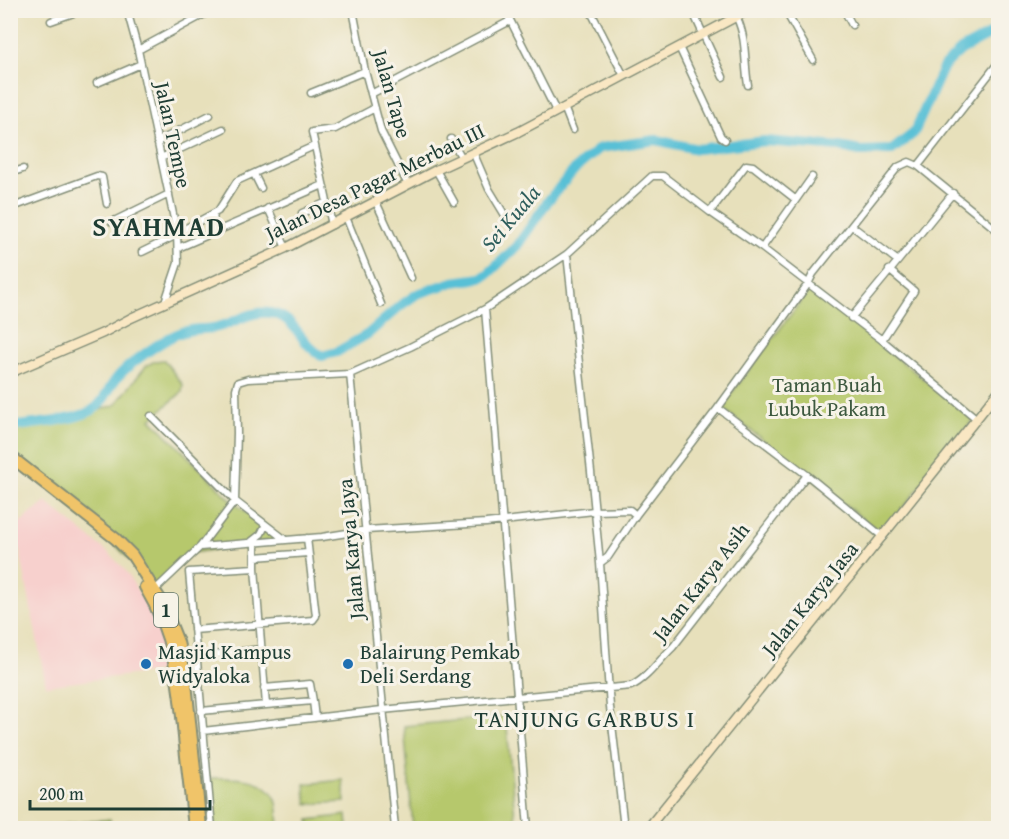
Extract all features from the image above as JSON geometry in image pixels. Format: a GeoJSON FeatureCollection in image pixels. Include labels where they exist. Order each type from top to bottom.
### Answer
{"type":"FeatureCollection","features":[{"type":"Feature","properties":{"kind":"highway","name":"1"},"geometry":{"type":"LineString","coordinates":[[10,456],[116,539],[132,555],[155,590],[174,628],[183,664],[201,828]]}},
{"type":"Feature","properties":{"kind":"highway","name":"1"},"geometry":{"type":"LineString","coordinates":[[10,464],[111,543],[141,580],[156,607],[171,645],[177,674],[194,828]]}},
{"type":"Feature","properties":{"kind":"street"},"geometry":{"type":"LineString","coordinates":[[51,21],[82,10]]}},
{"type":"Feature","properties":{"kind":"street","name":"Jalan Tempe"},"geometry":{"type":"LineString","coordinates":[[127,10],[138,50],[177,234],[178,263],[166,301]]}},
{"type":"Feature","properties":{"kind":"street"},"geometry":{"type":"LineString","coordinates":[[138,50],[212,10]]}},
{"type":"Feature","properties":{"kind":"street","name":"Jalan Tape"},"geometry":{"type":"LineString","coordinates":[[353,10],[365,71],[381,131],[408,185]]}},
{"type":"Feature","properties":{"kind":"street"},"geometry":{"type":"LineString","coordinates":[[505,10],[573,130]]}},
{"type":"Feature","properties":{"kind":"street"},"geometry":{"type":"LineString","coordinates":[[590,10],[624,76]]}},
{"type":"Feature","properties":{"kind":"street"},"geometry":{"type":"LineString","coordinates":[[692,10],[723,77]]}},
{"type":"Feature","properties":{"kind":"street","name":"Jalan Desa Pagar Merbau III"},"geometry":{"type":"LineString","coordinates":[[10,373],[103,333],[166,301],[332,225],[436,170],[518,132],[749,10]]}},
{"type":"Feature","properties":{"kind":"street"},"geometry":{"type":"LineString","coordinates":[[785,10],[813,60]]}},
{"type":"Feature","properties":{"kind":"street"},"geometry":{"type":"LineString","coordinates":[[844,10],[852,25]]}},
{"type":"Feature","properties":{"kind":"street"},"geometry":{"type":"LineString","coordinates":[[737,18],[742,30],[748,85]]}},
{"type":"Feature","properties":{"kind":"street"},"geometry":{"type":"LineString","coordinates":[[371,94],[510,21]]}},
{"type":"Feature","properties":{"kind":"street"},"geometry":{"type":"LineString","coordinates":[[679,47],[721,137],[725,140]]}},
{"type":"Feature","properties":{"kind":"street"},"geometry":{"type":"LineString","coordinates":[[918,166],[999,63]]}},
{"type":"Feature","properties":{"kind":"street"},"geometry":{"type":"LineString","coordinates":[[97,83],[141,64]]}},
{"type":"Feature","properties":{"kind":"street"},"geometry":{"type":"LineString","coordinates":[[311,93],[365,71]]}},
{"type":"Feature","properties":{"kind":"street"},"geometry":{"type":"LineString","coordinates":[[332,225],[314,146],[313,131],[335,129],[375,108]]}},
{"type":"Feature","properties":{"kind":"street"},"geometry":{"type":"LineString","coordinates":[[157,142],[210,115]]}},
{"type":"Feature","properties":{"kind":"street"},"geometry":{"type":"LineString","coordinates":[[161,159],[223,129]]}},
{"type":"Feature","properties":{"kind":"street"},"geometry":{"type":"LineString","coordinates":[[451,138],[462,158]]}},
{"type":"Feature","properties":{"kind":"street"},"geometry":{"type":"LineString","coordinates":[[142,252],[214,214],[234,184],[314,146]]}},
{"type":"Feature","properties":{"kind":"street"},"geometry":{"type":"LineString","coordinates":[[473,152],[489,189],[506,217]]}},
{"type":"Feature","properties":{"kind":"street"},"geometry":{"type":"LineString","coordinates":[[600,563],[608,557],[636,515],[718,408],[813,274],[898,167],[909,162],[918,166],[999,231]]}},
{"type":"Feature","properties":{"kind":"street"},"geometry":{"type":"LineString","coordinates":[[710,212],[746,165],[753,166],[795,199]]}},
{"type":"Feature","properties":{"kind":"street"},"geometry":{"type":"LineString","coordinates":[[10,173],[23,169]]}},
{"type":"Feature","properties":{"kind":"street"},"geometry":{"type":"LineString","coordinates":[[436,170],[454,202]]}},
{"type":"Feature","properties":{"kind":"street"},"geometry":{"type":"LineString","coordinates":[[254,174],[261,188]]}},
{"type":"Feature","properties":{"kind":"street"},"geometry":{"type":"LineString","coordinates":[[10,208],[97,176],[102,177],[107,204]]}},
{"type":"Feature","properties":{"kind":"street"},"geometry":{"type":"LineString","coordinates":[[155,590],[200,547],[235,501],[236,389],[238,382],[248,379],[350,374],[410,347],[485,309],[567,254],[652,176],[663,176],[762,248],[882,340],[977,419]]}},
{"type":"Feature","properties":{"kind":"street"},"geometry":{"type":"LineString","coordinates":[[762,248],[812,177]]}},
{"type":"Feature","properties":{"kind":"street"},"geometry":{"type":"LineString","coordinates":[[178,248],[323,185]]}},
{"type":"Feature","properties":{"kind":"street"},"geometry":{"type":"LineString","coordinates":[[851,318],[953,193]]}},
{"type":"Feature","properties":{"kind":"street"},"geometry":{"type":"LineString","coordinates":[[112,222],[169,194]]}},
{"type":"Feature","properties":{"kind":"street"},"geometry":{"type":"LineString","coordinates":[[302,213],[327,202]]}},
{"type":"Feature","properties":{"kind":"street"},"geometry":{"type":"LineString","coordinates":[[376,202],[411,278]]}},
{"type":"Feature","properties":{"kind":"street"},"geometry":{"type":"LineString","coordinates":[[268,208],[285,248]]}},
{"type":"Feature","properties":{"kind":"street"},"geometry":{"type":"LineString","coordinates":[[207,235],[214,214]]}},
{"type":"Feature","properties":{"kind":"street"},"geometry":{"type":"LineString","coordinates":[[346,217],[381,304]]}},
{"type":"Feature","properties":{"kind":"street"},"geometry":{"type":"LineString","coordinates":[[852,226],[898,261]]}},
{"type":"Feature","properties":{"kind":"street"},"geometry":{"type":"LineString","coordinates":[[567,254],[600,563],[608,688],[624,828]]}},
{"type":"Feature","properties":{"kind":"street"},"geometry":{"type":"LineString","coordinates":[[882,340],[914,291],[889,270]]}},
{"type":"Feature","properties":{"kind":"street"},"geometry":{"type":"LineString","coordinates":[[485,309],[528,828]]}},
{"type":"Feature","properties":{"kind":"street","name":"Jalan Karya Jaya"},"geometry":{"type":"LineString","coordinates":[[350,374],[395,828]]}},
{"type":"Feature","properties":{"kind":"street","name":"Jalan Karya Jasa"},"geometry":{"type":"LineString","coordinates":[[648,828],[999,392]]}},
{"type":"Feature","properties":{"kind":"street"},"geometry":{"type":"LineString","coordinates":[[718,408],[807,475],[883,537]]}},
{"type":"Feature","properties":{"kind":"street"},"geometry":{"type":"LineString","coordinates":[[151,416],[235,501],[283,539]]}},
{"type":"Feature","properties":{"kind":"street","name":"Jalan Karya Asih"},"geometry":{"type":"LineString","coordinates":[[203,731],[382,710],[631,686],[642,681],[673,647],[807,475]]}},
{"type":"Feature","properties":{"kind":"street"},"geometry":{"type":"LineString","coordinates":[[200,547],[307,538],[366,530],[502,522],[594,511],[630,510],[636,515]]}},
{"type":"Feature","properties":{"kind":"street"},"geometry":{"type":"LineString","coordinates":[[252,542],[261,534],[265,526]]}},
{"type":"Feature","properties":{"kind":"street"},"geometry":{"type":"LineString","coordinates":[[194,630],[313,620],[315,618],[307,538]]}},
{"type":"Feature","properties":{"kind":"street"},"geometry":{"type":"LineString","coordinates":[[252,542],[266,705]]}},
{"type":"Feature","properties":{"kind":"street"},"geometry":{"type":"LineString","coordinates":[[255,558],[308,553]]}},
{"type":"Feature","properties":{"kind":"street"},"geometry":{"type":"LineString","coordinates":[[185,562],[189,572],[212,828]]}},
{"type":"Feature","properties":{"kind":"street"},"geometry":{"type":"LineString","coordinates":[[189,572],[255,568]]}},
{"type":"Feature","properties":{"kind":"street"},"geometry":{"type":"LineString","coordinates":[[197,657],[261,649]]}},
{"type":"Feature","properties":{"kind":"street"},"geometry":{"type":"LineString","coordinates":[[264,688],[310,684],[315,718]]}},
{"type":"Feature","properties":{"kind":"street"},"geometry":{"type":"LineString","coordinates":[[201,711],[313,701]]}},
{"type":"Feature","properties":{"kind":"shaded area"},"geometry":{"type":"Polygon","coordinates":[[[46,502],[109,553],[126,571],[155,619],[163,640],[169,670],[46,686],[15,526],[46,502]]]}},
{"type":"Feature","properties":{"kind":"green space","name":"Taman Buah Lubuk Pakam"},"geometry":{"type":"Polygon","coordinates":[[[810,289],[974,419],[882,534],[721,407],[810,289]]]}},
{"type":"Feature","properties":{"kind":"green space"},"geometry":{"type":"Polygon","coordinates":[[[164,360],[183,385],[182,392],[151,419],[232,501],[282,540],[191,553],[156,587],[74,502],[75,498],[11,452],[11,431],[65,421],[115,405],[146,366],[155,361],[164,360]]]}},
{"type":"Feature","properties":{"kind":"green space"},"geometry":{"type":"Polygon","coordinates":[[[506,716],[516,828],[413,828],[404,726],[506,716]]]}},
{"type":"Feature","properties":{"kind":"green space"},"geometry":{"type":"Polygon","coordinates":[[[211,778],[247,780],[264,786],[276,800],[279,828],[215,828],[211,778]]]}},
{"type":"Feature","properties":{"kind":"green space"},"geometry":{"type":"Polygon","coordinates":[[[343,780],[345,802],[307,804],[304,784],[343,780]]]}},
{"type":"Feature","properties":{"kind":"green space"},"geometry":{"type":"Polygon","coordinates":[[[347,815],[348,828],[310,828],[309,820],[347,815]]]}},
{"type":"Feature","properties":{"kind":"green space"},"geometry":{"type":"Polygon","coordinates":[[[110,819],[111,828],[34,828],[110,819]]]}},
{"type":"Feature","properties":{"kind":"waterway","name":"Sei Kuala"},"geometry":{"type":"LineString","coordinates":[[10,427],[63,420],[91,411],[102,401],[121,373],[170,338],[191,330],[218,327],[253,314],[268,313],[283,317],[309,346],[322,356],[337,352],[368,334],[417,294],[453,282],[481,278],[488,274],[517,246],[548,201],[575,169],[600,148],[656,140],[697,149],[765,141],[840,147],[860,151],[892,150],[914,133],[944,66],[961,50],[998,30]]}},
{"type":"Feature","properties":{"kind":"place","name":"Masjid Kampus Widyaloka"},"geometry":{"type":"Point","coordinates":[146,664]}},
{"type":"Feature","properties":{"kind":"place","name":"Balairung Pemkab Deli Serdang"},"geometry":{"type":"Point","coordinates":[348,664]}},
{"type":"Feature","properties":{"kind":"district","name":"SYAHMAD"},"geometry":{"type":"Point","coordinates":[159,227]}},
{"type":"Feature","properties":{"kind":"district","name":"TANJUNG GARBUS I"},"geometry":{"type":"Point","coordinates":[585,719]}}]}
